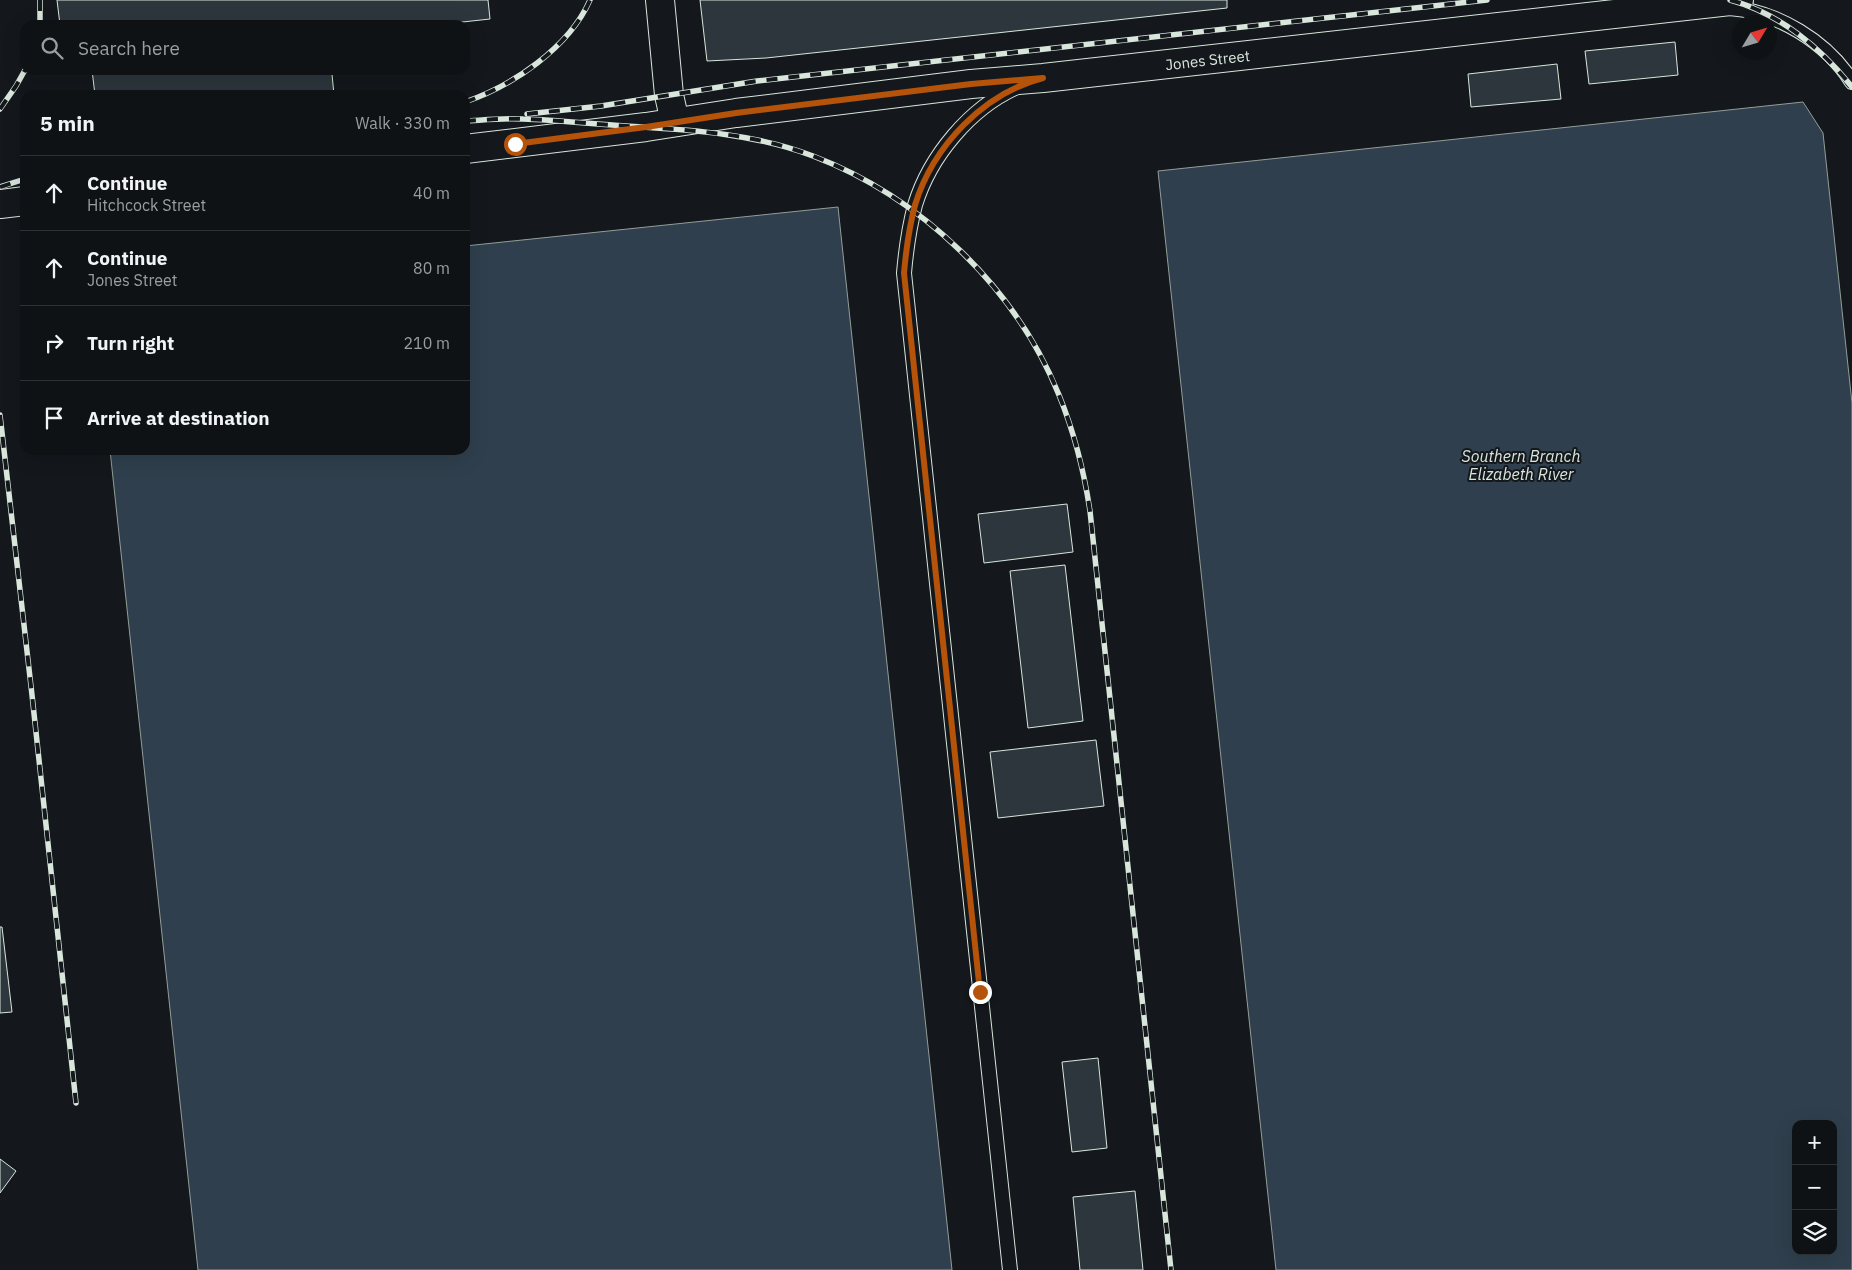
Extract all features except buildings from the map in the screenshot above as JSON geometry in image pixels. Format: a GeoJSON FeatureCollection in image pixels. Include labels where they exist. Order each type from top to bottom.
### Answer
{"type":"FeatureCollection","features":[{"type":"Feature","properties":{"kind":"street"},"geometry":{"type":"LineString","coordinates":[[660,0],[669,95],[675,122]]}},
{"type":"Feature","properties":{"kind":"street","name":"Jones Street"},"geometry":{"type":"LineString","coordinates":[[470,148],[574,137],[766,109],[971,84],[1043,78],[1739,0]]}},
{"type":"Feature","properties":{"kind":"street"},"geometry":{"type":"LineString","coordinates":[[0,204],[20,202]]}},
{"type":"Feature","properties":{"kind":"lane"},"geometry":{"type":"LineString","coordinates":[[1666,8],[1731,8],[1772,18],[1810,37],[1819,44],[1852,82]]}},
{"type":"Feature","properties":{"kind":"lane"},"geometry":{"type":"LineString","coordinates":[[1010,1270],[904,273],[906,246],[916,204],[928,176],[941,154],[956,133],[972,116],[993,100],[1024,83],[1043,78]]}},
{"type":"Feature","properties":{"kind":"water","name":"Southern Branch Elizabeth River"},"geometry":{"type":"Polygon","coordinates":[[[1803,102],[1823,133],[1852,403],[1852,1270],[1276,1270],[1158,171],[1803,102]]]}},
{"type":"Feature","properties":{"kind":"water"},"geometry":{"type":"Polygon","coordinates":[[[838,207],[952,1270],[198,1270],[111,455],[470,455],[470,245],[838,207]]]}},
{"type":"Feature","properties":{"kind":"railway"},"geometry":{"type":"LineString","coordinates":[[40,0],[40,20]]}},
{"type":"Feature","properties":{"kind":"railway"},"geometry":{"type":"LineString","coordinates":[[470,100],[520,75],[554,49],[581,18],[590,0]]}},
{"type":"Feature","properties":{"kind":"railway"},"geometry":{"type":"LineString","coordinates":[[527,114],[601,106],[757,81],[1487,0]]}},
{"type":"Feature","properties":{"kind":"railway"},"geometry":{"type":"LineString","coordinates":[[1730,0],[1765,14],[1798,34],[1827,59],[1852,87]]}},
{"type":"Feature","properties":{"kind":"railway"},"geometry":{"type":"LineString","coordinates":[[0,109],[22,75]]}},
{"type":"Feature","properties":{"kind":"railway"},"geometry":{"type":"LineString","coordinates":[[470,121],[536,120],[697,131],[744,137],[790,148],[813,156],[853,174],[891,196],[927,221],[991,283],[1018,318],[1041,356],[1059,395],[1078,452],[1090,511],[1171,1270]]}},
{"type":"Feature","properties":{"kind":"railway"},"geometry":{"type":"LineString","coordinates":[[0,187],[20,181]]}},
{"type":"Feature","properties":{"kind":"railway"},"geometry":{"type":"LineString","coordinates":[[0,415],[76,1103]]}},
{"type":"Feature","properties":{"kind":"route"},"geometry":{"type":"LineString","coordinates":[[515,144],[736,113],[971,84],[1043,78],[1024,83],[993,100],[972,116],[956,133],[941,154],[928,176],[916,204],[906,246],[904,273],[980,992]]}}]}
